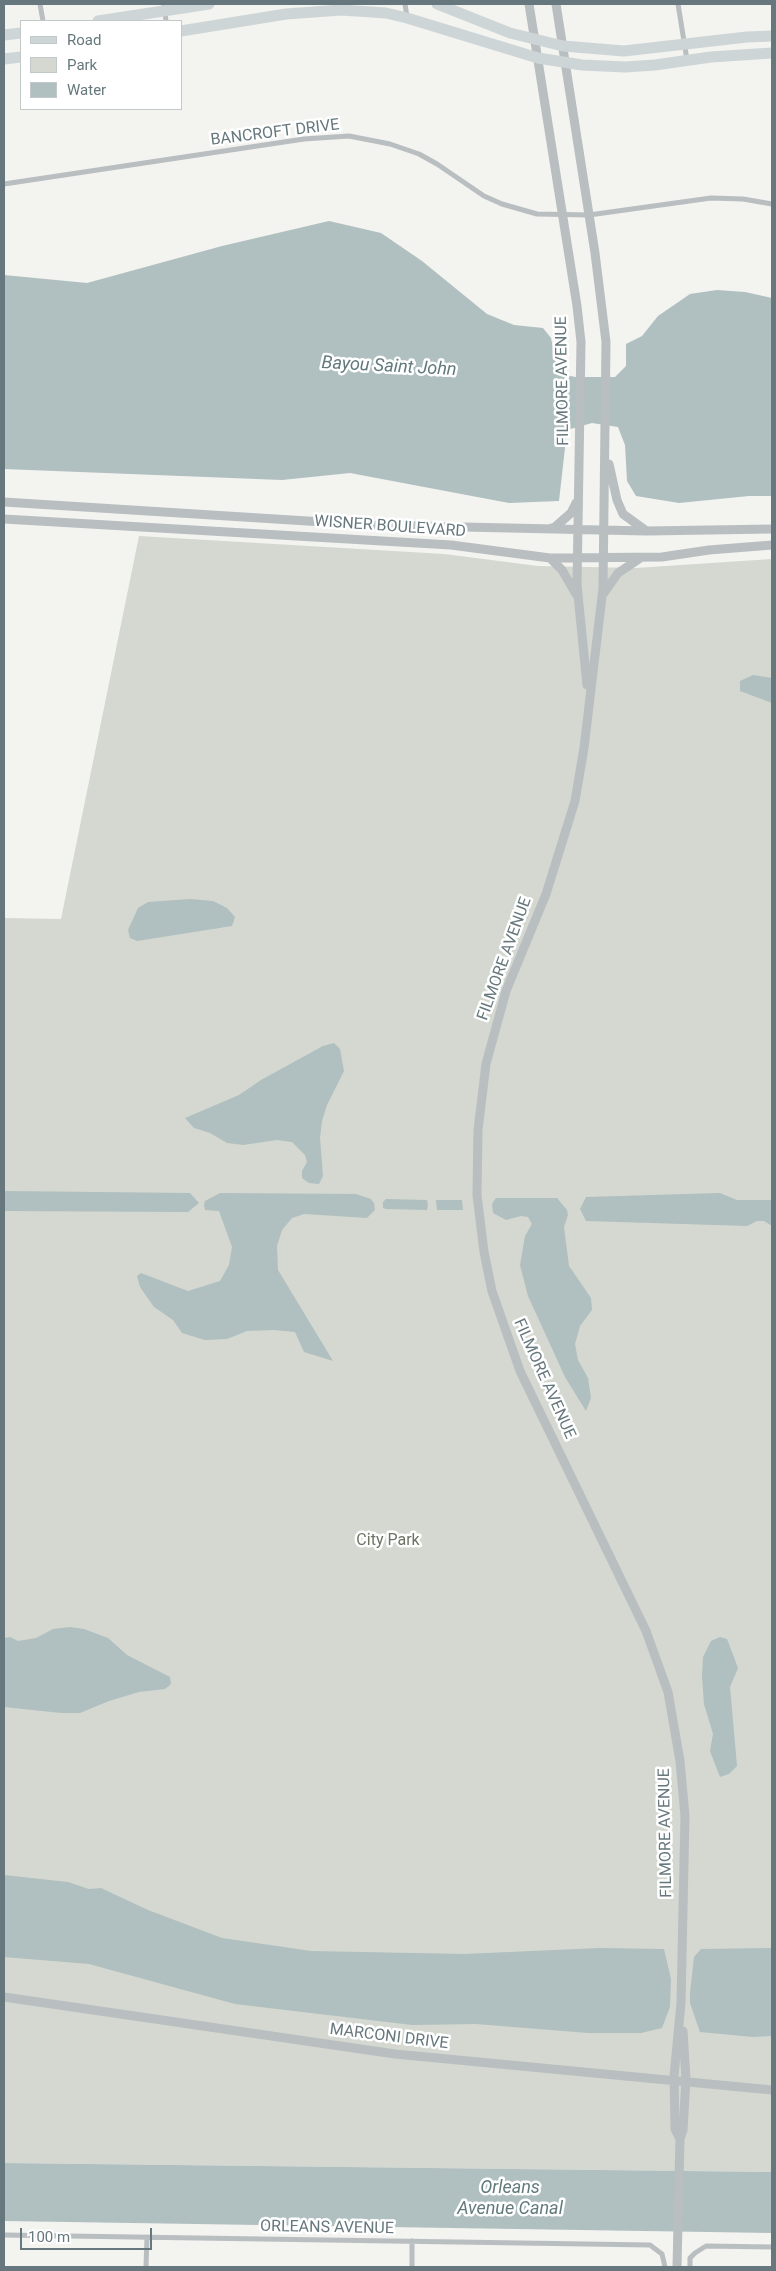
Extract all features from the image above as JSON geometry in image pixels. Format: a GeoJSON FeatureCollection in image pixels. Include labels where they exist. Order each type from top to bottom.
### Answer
{"type":"FeatureCollection","features":[{"type":"Feature","properties":{"kind":"main road"},"geometry":{"type":"LineString","coordinates":[[105,20],[209,4]]}},
{"type":"Feature","properties":{"kind":"main road"},"geometry":{"type":"LineString","coordinates":[[437,4],[510,33],[563,46],[624,51],[747,37],[772,36]]}},
{"type":"Feature","properties":{"kind":"main road"},"geometry":{"type":"LineString","coordinates":[[182,31],[285,9],[341,10],[407,18],[538,58],[566,63],[625,67],[772,52]]}},
{"type":"Feature","properties":{"kind":"main road"},"geometry":{"type":"LineString","coordinates":[[4,35],[20,33]]}},
{"type":"Feature","properties":{"kind":"main road"},"geometry":{"type":"LineString","coordinates":[[4,59],[20,57]]}},
{"type":"Feature","properties":{"kind":"street"},"geometry":{"type":"LineString","coordinates":[[40,4],[43,20]]}},
{"type":"Feature","properties":{"kind":"street"},"geometry":{"type":"LineString","coordinates":[[405,4],[407,18]]}},
{"type":"Feature","properties":{"kind":"street","name":"FILMORE AVENUE"},"geometry":{"type":"LineString","coordinates":[[529,4],[578,306],[581,375],[577,585],[588,700]]}},
{"type":"Feature","properties":{"kind":"street","name":"FILMORE AVENUE"},"geometry":{"type":"LineString","coordinates":[[556,4],[604,319],[606,448],[602,596],[588,700],[584,748],[575,801],[568,829],[546,894],[506,991],[486,1064],[478,1130],[477,1195],[484,1252],[492,1291],[517,1363],[646,1631],[668,1692],[680,1761],[684,1816],[681,2003],[674,2082],[675,2129],[680,2140]]}},
{"type":"Feature","properties":{"kind":"street"},"geometry":{"type":"LineString","coordinates":[[678,4],[687,60]]}},
{"type":"Feature","properties":{"kind":"street","name":"BANCROFT DRIVE"},"geometry":{"type":"LineString","coordinates":[[4,184],[304,139],[349,136],[390,144],[419,154],[484,196],[502,204],[537,214],[589,215],[711,198],[742,199],[772,204]]}},
{"type":"Feature","properties":{"kind":"street"},"geometry":{"type":"LineString","coordinates":[[606,448],[617,500],[623,514],[633,523],[647,531]]}},
{"type":"Feature","properties":{"kind":"street"},"geometry":{"type":"LineString","coordinates":[[546,530],[555,527],[571,514],[578,498]]}},
{"type":"Feature","properties":{"kind":"street","name":"WISNER BOULEVARD"},"geometry":{"type":"LineString","coordinates":[[4,502],[371,525],[604,531],[772,528]]}},
{"type":"Feature","properties":{"kind":"street","name":"WISNER BOULEVARD"},"geometry":{"type":"LineString","coordinates":[[4,519],[451,544],[532,557],[550,558],[640,558],[772,545]]}},
{"type":"Feature","properties":{"kind":"street"},"geometry":{"type":"LineString","coordinates":[[550,558],[569,580],[579,601]]}},
{"type":"Feature","properties":{"kind":"street"},"geometry":{"type":"LineString","coordinates":[[602,596],[615,576],[640,558]]}},
{"type":"Feature","properties":{"kind":"street","name":"MARCONI DRIVE"},"geometry":{"type":"LineString","coordinates":[[4,1997],[188,2026],[395,2054],[772,2090]]}},
{"type":"Feature","properties":{"kind":"street","name":"FILMORE AVENUE"},"geometry":{"type":"LineString","coordinates":[[678,2267],[679,2161],[686,2083],[681,2003]]}},
{"type":"Feature","properties":{"kind":"street","name":"ORLEANS AVENUE"},"geometry":{"type":"LineString","coordinates":[[4,2235],[650,2245],[662,2254],[666,2267]]}},
{"type":"Feature","properties":{"kind":"street"},"geometry":{"type":"LineString","coordinates":[[146,2267],[147,2237]]}},
{"type":"Feature","properties":{"kind":"street"},"geometry":{"type":"LineString","coordinates":[[412,2241],[412,2267]]}},
{"type":"Feature","properties":{"kind":"street"},"geometry":{"type":"LineString","coordinates":[[690,2267],[690,2258],[694,2253],[706,2246],[772,2247]]}},
{"type":"Feature","properties":{"kind":"green space","name":"City Park"},"geometry":{"type":"Polygon","coordinates":[[[139,536],[444,554],[538,566],[636,568],[772,559],[772,2172],[4,2163],[4,918],[61,919],[139,536]]]}},
{"type":"Feature","properties":{"kind":"water","name":"Bayou Saint John"},"geometry":{"type":"Polygon","coordinates":[[[329,221],[381,233],[422,261],[487,314],[514,325],[543,328],[551,338],[558,373],[575,377],[615,377],[626,366],[626,344],[642,336],[658,316],[690,294],[717,290],[745,292],[772,298],[772,496],[749,496],[679,503],[636,496],[627,481],[625,445],[618,427],[592,423],[567,430],[559,501],[509,503],[350,473],[282,480],[4,469],[4,275],[87,283],[222,246],[329,221]]]}},
{"type":"Feature","properties":{"kind":"water"},"geometry":{"type":"Polygon","coordinates":[[[753,675],[772,678],[772,703],[740,691],[740,681],[753,675]]]}},
{"type":"Feature","properties":{"kind":"water"},"geometry":{"type":"Polygon","coordinates":[[[190,899],[213,901],[227,908],[235,917],[232,926],[137,941],[130,938],[128,930],[138,908],[148,902],[190,899]]]}},
{"type":"Feature","properties":{"kind":"water"},"geometry":{"type":"Polygon","coordinates":[[[334,1043],[340,1049],[344,1071],[327,1105],[322,1121],[320,1138],[323,1176],[319,1184],[309,1183],[302,1178],[302,1171],[307,1162],[305,1155],[292,1142],[277,1140],[243,1145],[227,1143],[210,1133],[194,1128],[185,1118],[239,1095],[261,1080],[323,1046],[334,1043]]]}},
{"type":"Feature","properties":{"kind":"water"},"geometry":{"type":"Polygon","coordinates":[[[4,1191],[190,1193],[199,1203],[188,1212],[4,1211],[4,1191]]]}},
{"type":"Feature","properties":{"kind":"water"},"geometry":{"type":"Polygon","coordinates":[[[220,1193],[356,1194],[371,1199],[374,1203],[375,1210],[367,1218],[304,1214],[292,1218],[282,1230],[277,1246],[278,1270],[333,1361],[304,1352],[295,1332],[274,1330],[247,1331],[227,1339],[205,1340],[182,1333],[173,1320],[154,1307],[140,1287],[137,1276],[141,1273],[188,1291],[220,1281],[229,1265],[232,1247],[219,1211],[205,1210],[204,1205],[205,1201],[220,1193]]]}},
{"type":"Feature","properties":{"kind":"water"},"geometry":{"type":"Polygon","coordinates":[[[720,1193],[737,1200],[772,1200],[772,1226],[764,1221],[757,1221],[747,1226],[586,1221],[580,1209],[586,1197],[720,1193]]]}},
{"type":"Feature","properties":{"kind":"water"},"geometry":{"type":"Polygon","coordinates":[[[496,1198],[557,1198],[567,1210],[568,1215],[564,1227],[569,1266],[591,1298],[592,1310],[580,1326],[575,1344],[578,1360],[588,1378],[591,1398],[586,1411],[565,1377],[528,1296],[520,1265],[525,1236],[532,1224],[528,1217],[521,1216],[506,1220],[493,1213],[492,1204],[496,1198]]]}},
{"type":"Feature","properties":{"kind":"water"},"geometry":{"type":"Polygon","coordinates":[[[386,1199],[427,1200],[427,1210],[386,1209],[383,1208],[383,1202],[386,1199]]]}},
{"type":"Feature","properties":{"kind":"water"},"geometry":{"type":"Polygon","coordinates":[[[436,1200],[462,1200],[463,1210],[437,1210],[436,1200]]]}},
{"type":"Feature","properties":{"kind":"water"},"geometry":{"type":"Polygon","coordinates":[[[70,1627],[84,1629],[108,1638],[127,1655],[170,1677],[171,1684],[165,1689],[139,1692],[109,1701],[80,1713],[4,1707],[4,1638],[10,1637],[18,1641],[36,1638],[53,1629],[70,1627]]]}},
{"type":"Feature","properties":{"kind":"water"},"geometry":{"type":"Polygon","coordinates":[[[720,1637],[727,1639],[738,1668],[730,1687],[737,1766],[729,1774],[720,1777],[710,1751],[713,1734],[704,1704],[702,1676],[703,1657],[711,1641],[720,1637]]]}},
{"type":"Feature","properties":{"kind":"water"},"geometry":{"type":"Polygon","coordinates":[[[4,1875],[68,1882],[89,1889],[101,1888],[148,1910],[222,1938],[311,1951],[464,1954],[600,1948],[664,1949],[671,1979],[670,2007],[662,2028],[641,2033],[588,2033],[476,2024],[412,2025],[235,2004],[89,1964],[4,1957],[4,1875]]]}},
{"type":"Feature","properties":{"kind":"water"},"geometry":{"type":"Polygon","coordinates":[[[772,1948],[772,2036],[753,2037],[700,2032],[690,2003],[694,1957],[701,1949],[772,1948]]]}},
{"type":"Feature","properties":{"kind":"water","name":"Orleans Avenue Canal"},"geometry":{"type":"Polygon","coordinates":[[[4,2163],[772,2172],[772,2233],[4,2221],[4,2163]]]}}]}
